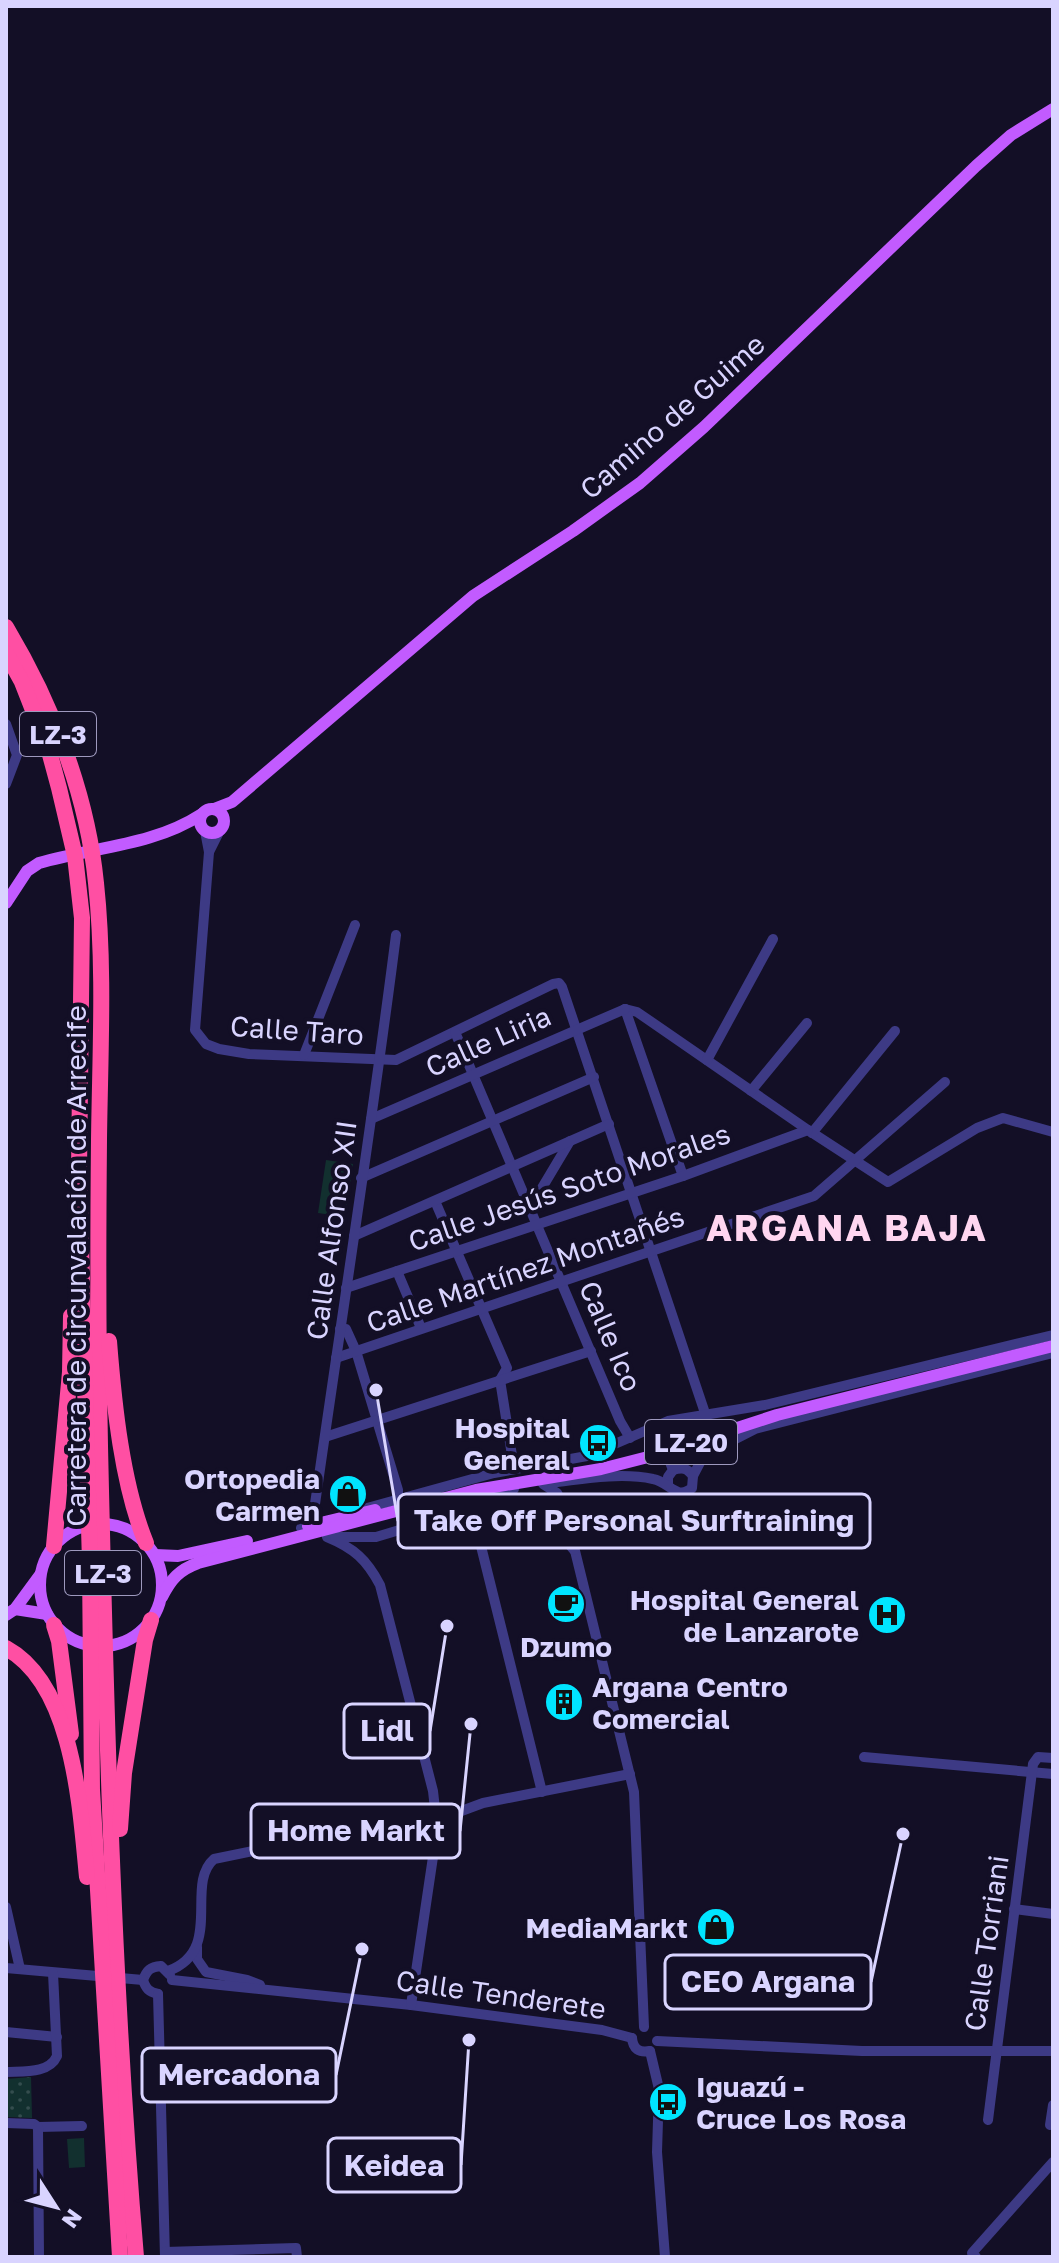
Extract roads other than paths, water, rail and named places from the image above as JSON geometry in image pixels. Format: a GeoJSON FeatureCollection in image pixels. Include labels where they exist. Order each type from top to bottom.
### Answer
{"type":"FeatureCollection","features":[{"type":"Feature","properties":{"kind":"highway","name":"Carretera de circunvalación de Arrecife"},"geometry":{"type":"LineString","coordinates":[[6,627],[48,704],[78,793],[96,880],[101,964],[98,1208],[100,1443],[109,1783],[117,1938],[110,1959]]}},
{"type":"Feature","properties":{"kind":"highway","name":"Carretera de circunvalación de Arrecife"},"geometry":{"type":"LineString","coordinates":[[6,653],[22,682],[49,751],[75,856],[82,918],[79,1171],[90,1563],[92,1790],[99,1912],[110,1959],[120,2257]]}},
{"type":"Feature","properties":{"kind":"highway","name":"LZ-3"},"geometry":{"type":"LineString","coordinates":[[54,1546],[70,1372],[73,1215],[79,1171]]}},
{"type":"Feature","properties":{"kind":"highway","name":"LZ-3"},"geometry":{"type":"LineString","coordinates":[[98,1208],[110,1357],[127,1477],[137,1520],[150,1549]]}},
{"type":"Feature","properties":{"kind":"highway","name":"LZ-3"},"geometry":{"type":"LineString","coordinates":[[50,1620],[59,1641],[89,1892],[99,1912]]}},
{"type":"Feature","properties":{"kind":"highway","name":"LZ-3"},"geometry":{"type":"LineString","coordinates":[[117,1938],[124,1773],[145,1640],[151,1620]]}},
{"type":"Feature","properties":{"kind":"highway","name":"LZ-3"},"geometry":{"type":"LineString","coordinates":[[6,1648],[34,1671],[48,1694],[60,1724],[74,1778]]}},
{"type":"Feature","properties":{"kind":"highway","name":"Carretera de circunvalación de Arrecife"},"geometry":{"type":"LineString","coordinates":[[111,1992],[136,2257]]}},
{"type":"Feature","properties":{"kind":"main road","name":"Camino de Guime"},"geometry":{"type":"LineString","coordinates":[[6,903],[27,871],[39,863],[155,838],[232,802],[473,596],[640,483],[704,427],[956,184],[1011,135],[1053,109]]}},
{"type":"Feature","properties":{"kind":"main road","name":"Camino de Guime"},"geometry":{"type":"LineString","coordinates":[[222,825],[232,802]]}},
{"type":"Feature","properties":{"kind":"main road"},"geometry":{"type":"LineString","coordinates":[[185,825],[211,833],[222,825],[220,811],[208,811],[200,820],[204,830]]}},
{"type":"Feature","properties":{"kind":"main road","name":"LZ-20"},"geometry":{"type":"LineString","coordinates":[[150,1549],[178,1556],[368,1520],[476,1490],[625,1463],[777,1415],[1053,1343]]}},
{"type":"Feature","properties":{"kind":"main road","name":"LZ-20"},"geometry":{"type":"LineString","coordinates":[[50,1620],[73,1640],[104,1647],[124,1642],[139,1633],[151,1620],[170,1581],[185,1568],[260,1546],[339,1517],[630,1456],[776,1411],[1053,1343]]}},
{"type":"Feature","properties":{"kind":"main road"},"geometry":{"type":"LineString","coordinates":[[50,1620],[10,1612],[41,1574],[54,1546],[69,1533],[94,1524],[120,1526],[150,1549],[160,1568],[162,1597]]}},
{"type":"Feature","properties":{"kind":"main road"},"geometry":{"type":"LineString","coordinates":[[300,1531],[327,1537]]}},
{"type":"Feature","properties":{"kind":"main road"},"geometry":{"type":"LineString","coordinates":[[41,1574],[40,1594],[50,1620]]}},
{"type":"Feature","properties":{"kind":"street"},"geometry":{"type":"LineString","coordinates":[[6,724],[17,755],[6,784]]}},
{"type":"Feature","properties":{"kind":"street"},"geometry":{"type":"LineString","coordinates":[[209,852],[222,825]]}},
{"type":"Feature","properties":{"kind":"street"},"geometry":{"type":"LineString","coordinates":[[204,830],[209,852]]}},
{"type":"Feature","properties":{"kind":"street","name":"Calle Taro"},"geometry":{"type":"LineString","coordinates":[[209,852],[195,1021],[198,1036],[212,1048],[249,1054],[396,1060],[559,983],[576,1028]]}},
{"type":"Feature","properties":{"kind":"street"},"geometry":{"type":"LineString","coordinates":[[304,1055],[355,925]]}},
{"type":"Feature","properties":{"kind":"street","name":"Calle Alfonso XII"},"geometry":{"type":"LineString","coordinates":[[300,1531],[315,1504],[396,935]]}},
{"type":"Feature","properties":{"kind":"street"},"geometry":{"type":"LineString","coordinates":[[707,1060],[773,939]]}},
{"type":"Feature","properties":{"kind":"street"},"geometry":{"type":"LineString","coordinates":[[625,1009],[637,1012],[888,1182],[977,1128],[1003,1118],[1053,1132]]}},
{"type":"Feature","properties":{"kind":"street"},"geometry":{"type":"LineString","coordinates":[[625,1009],[683,1176]]}},
{"type":"Feature","properties":{"kind":"street","name":"Calle Liria"},"geometry":{"type":"LineString","coordinates":[[371,1119],[625,1009]]}},
{"type":"Feature","properties":{"kind":"street"},"geometry":{"type":"LineString","coordinates":[[751,1091],[807,1023]]}},
{"type":"Feature","properties":{"kind":"street"},"geometry":{"type":"LineString","coordinates":[[576,1028],[706,1416]]}},
{"type":"Feature","properties":{"kind":"street"},"geometry":{"type":"LineString","coordinates":[[810,1132],[895,1031]]}},
{"type":"Feature","properties":{"kind":"street","name":"Calle Ico"},"geometry":{"type":"LineString","coordinates":[[455,1032],[630,1438]]}},
{"type":"Feature","properties":{"kind":"street"},"geometry":{"type":"LineString","coordinates":[[361,1178],[594,1077]]}},
{"type":"Feature","properties":{"kind":"street","name":"Calle Martínez Montañés"},"geometry":{"type":"LineString","coordinates":[[336,1358],[814,1196],[945,1082]]}},
{"type":"Feature","properties":{"kind":"street"},"geometry":{"type":"LineString","coordinates":[[354,1236],[609,1124]]}},
{"type":"Feature","properties":{"kind":"street","name":"Calle Jesús Soto Morales"},"geometry":{"type":"LineString","coordinates":[[346,1288],[810,1132]]}},
{"type":"Feature","properties":{"kind":"street"},"geometry":{"type":"LineString","coordinates":[[530,1208],[570,1141]]}},
{"type":"Feature","properties":{"kind":"street"},"geometry":{"type":"LineString","coordinates":[[435,1201],[507,1368],[500,1380],[514,1468]]}},
{"type":"Feature","properties":{"kind":"street"},"geometry":{"type":"LineString","coordinates":[[397,1271],[421,1328]]}},
{"type":"Feature","properties":{"kind":"street"},"geometry":{"type":"LineString","coordinates":[[340,1329],[350,1333],[378,1420],[398,1499]]}},
{"type":"Feature","properties":{"kind":"street"},"geometry":{"type":"LineString","coordinates":[[339,1517],[514,1468],[587,1456],[668,1421],[765,1405],[1053,1335]]}},
{"type":"Feature","properties":{"kind":"street"},"geometry":{"type":"LineString","coordinates":[[325,1437],[591,1351]]}},
{"type":"Feature","properties":{"kind":"street"},"geometry":{"type":"LineString","coordinates":[[693,1476],[681,1467],[673,1470],[668,1477],[668,1485],[672,1491],[685,1493],[692,1488],[693,1476],[704,1455],[735,1438],[769,1425],[1053,1353]]}},
{"type":"Feature","properties":{"kind":"street"},"geometry":{"type":"LineString","coordinates":[[656,1426],[673,1470]]}},
{"type":"Feature","properties":{"kind":"street"},"geometry":{"type":"LineString","coordinates":[[368,1520],[583,1480],[648,1478],[668,1485]]}},
{"type":"Feature","properties":{"kind":"street"},"geometry":{"type":"LineString","coordinates":[[583,1480],[568,1488],[566,1512],[630,1774],[637,1827],[644,2027]]}},
{"type":"Feature","properties":{"kind":"street"},"geometry":{"type":"LineString","coordinates":[[541,1511],[553,1495],[547,1486]]}},
{"type":"Feature","properties":{"kind":"street"},"geometry":{"type":"LineString","coordinates":[[547,1486],[566,1512]]}},
{"type":"Feature","properties":{"kind":"street"},"geometry":{"type":"LineString","coordinates":[[327,1537],[376,1537],[503,1499],[541,1511],[566,1512]]}},
{"type":"Feature","properties":{"kind":"street"},"geometry":{"type":"LineString","coordinates":[[476,1508],[542,1792]]}},
{"type":"Feature","properties":{"kind":"street"},"geometry":{"type":"LineString","coordinates":[[541,1511],[576,1551]]}},
{"type":"Feature","properties":{"kind":"street"},"geometry":{"type":"LineString","coordinates":[[327,1537],[355,1550],[380,1585],[435,1809],[428,1819]]}},
{"type":"Feature","properties":{"kind":"street"},"geometry":{"type":"LineString","coordinates":[[864,1757],[1053,1774]]}},
{"type":"Feature","properties":{"kind":"street"},"geometry":{"type":"LineString","coordinates":[[1033,1772],[1033,1764],[1038,1757],[1053,1758]]}},
{"type":"Feature","properties":{"kind":"street","name":"Calle Torriani"},"geometry":{"type":"LineString","coordinates":[[988,2120],[1033,1772]]}},
{"type":"Feature","properties":{"kind":"street"},"geometry":{"type":"LineString","coordinates":[[448,1816],[483,1803],[630,1774]]}},
{"type":"Feature","properties":{"kind":"street"},"geometry":{"type":"LineString","coordinates":[[435,1809],[443,1810],[448,1816],[447,1824],[437,1830]]}},
{"type":"Feature","properties":{"kind":"street"},"geometry":{"type":"LineString","coordinates":[[269,1989],[247,1980],[206,1972],[197,1959],[206,1870],[214,1859],[408,1819],[428,1819]]}},
{"type":"Feature","properties":{"kind":"street"},"geometry":{"type":"LineString","coordinates":[[428,1819],[430,1826],[437,1830]]}},
{"type":"Feature","properties":{"kind":"street"},"geometry":{"type":"LineString","coordinates":[[411,2005],[437,1830]]}},
{"type":"Feature","properties":{"kind":"street"},"geometry":{"type":"LineString","coordinates":[[6,1907],[20,1969]]}},
{"type":"Feature","properties":{"kind":"street"},"geometry":{"type":"LineString","coordinates":[[1014,1909],[1053,1914]]}},
{"type":"Feature","properties":{"kind":"street"},"geometry":{"type":"LineString","coordinates":[[170,1976],[161,1966],[152,1967],[143,1980],[145,1987],[151,1993],[165,1992],[170,1976],[186,1962],[197,1944]]}},
{"type":"Feature","properties":{"kind":"street"},"geometry":{"type":"LineString","coordinates":[[6,1968],[143,1980]]}},
{"type":"Feature","properties":{"kind":"street"},"geometry":{"type":"LineString","coordinates":[[6,2072],[53,2065],[57,2056],[57,2037],[53,1973]]}},
{"type":"Feature","properties":{"kind":"street","name":"Calle Tenderete"},"geometry":{"type":"LineString","coordinates":[[170,1976],[602,2030],[632,2038]]}},
{"type":"Feature","properties":{"kind":"street"},"geometry":{"type":"LineString","coordinates":[[158,1994],[165,2255],[296,2253]]}},
{"type":"Feature","properties":{"kind":"street"},"geometry":{"type":"LineString","coordinates":[[650,2051],[635,2048],[632,2038],[636,2030],[644,2027],[654,2031],[657,2041]]}},
{"type":"Feature","properties":{"kind":"street"},"geometry":{"type":"LineString","coordinates":[[6,2032],[57,2037]]}},
{"type":"Feature","properties":{"kind":"street"},"geometry":{"type":"LineString","coordinates":[[657,2041],[798,2050],[1053,2051]]}},
{"type":"Feature","properties":{"kind":"street"},"geometry":{"type":"LineString","coordinates":[[657,2041],[650,2051],[659,2089],[657,2152],[665,2257]]}},
{"type":"Feature","properties":{"kind":"street"},"geometry":{"type":"LineString","coordinates":[[1050,2125],[1053,2105]]}},
{"type":"Feature","properties":{"kind":"street"},"geometry":{"type":"LineString","coordinates":[[6,2123],[34,2124],[38,2127],[82,2126]]}},
{"type":"Feature","properties":{"kind":"street"},"geometry":{"type":"LineString","coordinates":[[38,2127],[39,2257]]}},
{"type":"Feature","properties":{"kind":"street"},"geometry":{"type":"LineString","coordinates":[[976,2257],[972,2253],[1053,2162]]}},
{"type":"Feature","properties":{"kind":"place","name":"Take Off Personal Surftraining"},"geometry":{"type":"Point","coordinates":[376,1390]}},
{"type":"Feature","properties":{"kind":"place","name":"Hospital General"},"geometry":{"type":"Point","coordinates":[598,1443]}},
{"type":"Feature","properties":{"kind":"place","name":"Ortopedia Carmen"},"geometry":{"type":"Point","coordinates":[348,1494]}},
{"type":"Feature","properties":{"kind":"place","name":"Dzumo"},"geometry":{"type":"Point","coordinates":[566,1604]}},
{"type":"Feature","properties":{"kind":"place","name":"Hospital General de Lanzarote"},"geometry":{"type":"Point","coordinates":[887,1615]}},
{"type":"Feature","properties":{"kind":"place","name":"Lidl"},"geometry":{"type":"Point","coordinates":[447,1626]}},
{"type":"Feature","properties":{"kind":"place","name":"Argana Centro Comercial"},"geometry":{"type":"Point","coordinates":[564,1702]}},
{"type":"Feature","properties":{"kind":"place","name":"Home Markt"},"geometry":{"type":"Point","coordinates":[471,1724]}},
{"type":"Feature","properties":{"kind":"place","name":"CEO Argana"},"geometry":{"type":"Point","coordinates":[903,1834]}},
{"type":"Feature","properties":{"kind":"place","name":"MediaMarkt"},"geometry":{"type":"Point","coordinates":[716,1927]}},
{"type":"Feature","properties":{"kind":"place","name":"Mercadona"},"geometry":{"type":"Point","coordinates":[362,1949]}},
{"type":"Feature","properties":{"kind":"place","name":"Keidea"},"geometry":{"type":"Point","coordinates":[469,2040]}},
{"type":"Feature","properties":{"kind":"place","name":"Iguazú - Cruce Los Rosa"},"geometry":{"type":"Point","coordinates":[668,2102]}},
{"type":"Feature","properties":{"kind":"district","name":"ARGANA BAJA"},"geometry":{"type":"Point","coordinates":[847,1227]}}]}
